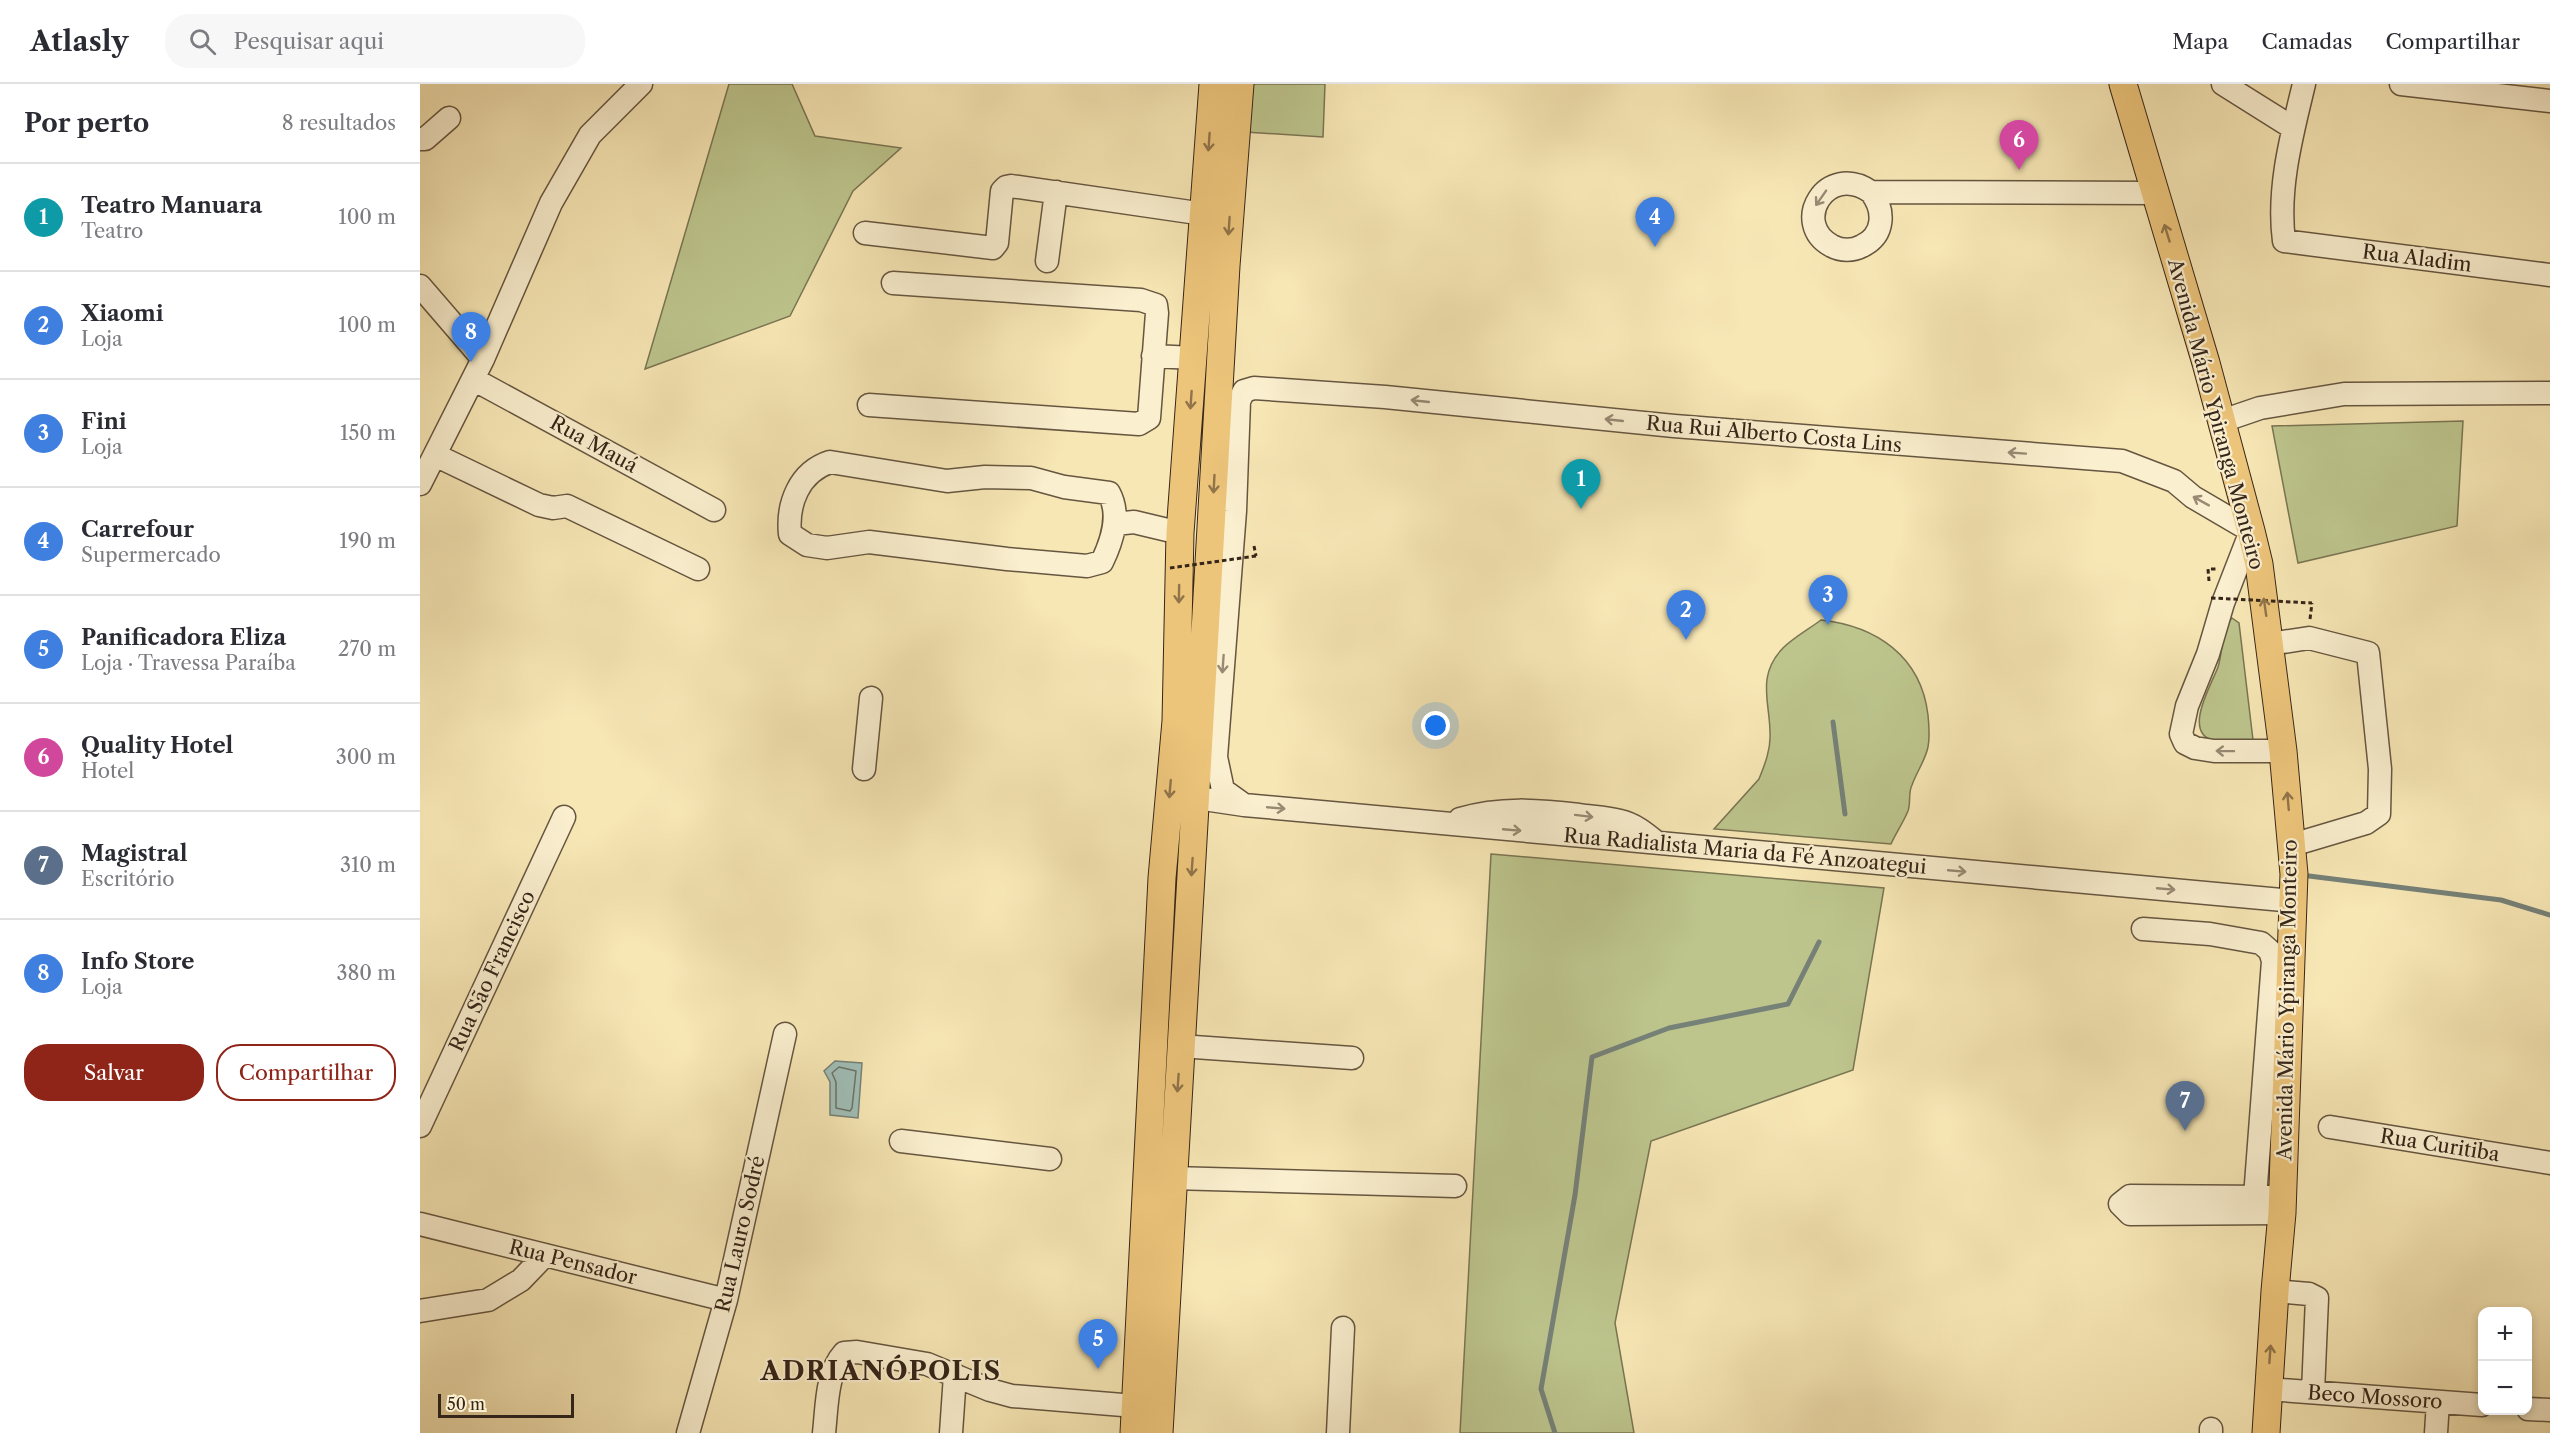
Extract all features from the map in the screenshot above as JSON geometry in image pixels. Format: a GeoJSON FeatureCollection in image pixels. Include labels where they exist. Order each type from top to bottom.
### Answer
{"type":"FeatureCollection","features":[{"type":"Feature","properties":{"kind":"main road"},"geometry":{"type":"LineString","coordinates":[[1134,1433],[1161,890],[1176,721],[1180,533],[1213,84]]}},
{"type":"Feature","properties":{"kind":"main road"},"geometry":{"type":"LineString","coordinates":[[1159,1433],[1226,266],[1240,84]]}},
{"type":"Feature","properties":{"kind":"main road","name":"Avenida Mário Ypiranga Monteiro"},"geometry":{"type":"LineString","coordinates":[[2123,84],[2222,421],[2251,531],[2270,644],[2283,751],[2292,845],[2293,901],[2274,1098],[2283,1205],[2266,1433]]}},
{"type":"Feature","properties":{"kind":"main road"},"geometry":{"type":"LineString","coordinates":[[1207,621],[1228,595]]}},
{"type":"Feature","properties":{"kind":"main road"},"geometry":{"type":"LineString","coordinates":[[1203,686],[1220,711]]}},
{"type":"Feature","properties":{"kind":"street"},"geometry":{"type":"LineString","coordinates":[[420,484],[478,369],[551,203],[590,135],[641,84]]}},
{"type":"Feature","properties":{"kind":"street"},"geometry":{"type":"LineString","coordinates":[[2223,84],[2293,128],[2304,84]]}},
{"type":"Feature","properties":{"kind":"street"},"geometry":{"type":"LineString","coordinates":[[2401,84],[2550,101]]}},
{"type":"Feature","properties":{"kind":"street"},"geometry":{"type":"LineString","coordinates":[[420,139],[424,139],[449,118]]}},
{"type":"Feature","properties":{"kind":"street","name":"Rua Aladim"},"geometry":{"type":"LineString","coordinates":[[2293,128],[2281,216],[2284,241],[2550,274]]}},
{"type":"Feature","properties":{"kind":"street"},"geometry":{"type":"LineString","coordinates":[[865,233],[988,249],[997,243],[1002,191],[1006,187],[1056,192],[1204,214]]}},
{"type":"Feature","properties":{"kind":"street"},"geometry":{"type":"LineString","coordinates":[[1047,261],[1056,192]]}},
{"type":"Feature","properties":{"kind":"street"},"geometry":{"type":"LineString","coordinates":[[1871,192],[2155,193]]}},
{"type":"Feature","properties":{"kind":"street"},"geometry":{"type":"LineString","coordinates":[[868,405],[1139,424],[1149,418],[1158,313],[1156,305],[1142,300],[893,283]]}},
{"type":"Feature","properties":{"kind":"street","name":"Rua Mauá"},"geometry":{"type":"LineString","coordinates":[[420,285],[478,369],[714,510]]}},
{"type":"Feature","properties":{"kind":"street"},"geometry":{"type":"LineString","coordinates":[[1153,356],[1194,358]]}},
{"type":"Feature","properties":{"kind":"street","name":"Rua Rui Alberto Costa Lins"},"geometry":{"type":"LineString","coordinates":[[1228,595],[1240,397],[1247,388],[1279,388],[1674,426],[2122,461],[2174,481],[2193,497],[2251,531]]}},
{"type":"Feature","properties":{"kind":"street"},"geometry":{"type":"LineString","coordinates":[[2222,421],[2259,408],[2344,394],[2550,393]]}},
{"type":"Feature","properties":{"kind":"street"},"geometry":{"type":"LineString","coordinates":[[435,455],[539,506],[553,508],[567,506],[698,569]]}},
{"type":"Feature","properties":{"kind":"street"},"geometry":{"type":"LineString","coordinates":[[830,462],[947,481],[985,477],[1031,478],[1064,487],[1096,490],[1109,493],[1114,502],[1115,524],[1109,548],[1102,562],[1087,566],[868,542],[827,549],[807,545],[790,534],[788,517],[795,494],[815,467],[830,462]]}},
{"type":"Feature","properties":{"kind":"street"},"geometry":{"type":"LineString","coordinates":[[1115,524],[1134,522],[1180,533]]}},
{"type":"Feature","properties":{"kind":"street"},"geometry":{"type":"LineString","coordinates":[[2251,531],[2230,582],[2208,654],[2187,706],[2181,734],[2185,743],[2194,748],[2214,751],[2283,751]]}},
{"type":"Feature","properties":{"kind":"street"},"geometry":{"type":"LineString","coordinates":[[1228,595],[1216,757],[1223,790],[1244,805]]}},
{"type":"Feature","properties":{"kind":"street"},"geometry":{"type":"LineString","coordinates":[[2270,644],[2309,638],[2368,653],[2380,769],[2379,814],[2366,823],[2292,845]]}},
{"type":"Feature","properties":{"kind":"street"},"geometry":{"type":"LineString","coordinates":[[864,770],[871,698]]}},
{"type":"Feature","properties":{"kind":"street","name":"Rua Radialista Maria da Fé Anzoategui"},"geometry":{"type":"LineString","coordinates":[[1197,798],[1244,805],[2293,901]]}},
{"type":"Feature","properties":{"kind":"street","name":"Rua São Francisco"},"geometry":{"type":"LineString","coordinates":[[420,1126],[564,817]]}},
{"type":"Feature","properties":{"kind":"street"},"geometry":{"type":"LineString","coordinates":[[2143,928],[2210,934],[2261,943],[2270,951],[2274,1098],[2255,1197]]}},
{"type":"Feature","properties":{"kind":"street","name":"Rua Lauro Sodré"},"geometry":{"type":"LineString","coordinates":[[688,1433],[726,1300],[785,1034]]}},
{"type":"Feature","properties":{"kind":"street"},"geometry":{"type":"LineString","coordinates":[[1180,1046],[1352,1058]]}},
{"type":"Feature","properties":{"kind":"street","name":"Rua Curitiba"},"geometry":{"type":"LineString","coordinates":[[2330,1127],[2550,1163]]}},
{"type":"Feature","properties":{"kind":"street"},"geometry":{"type":"LineString","coordinates":[[901,1142],[1050,1160]]}},
{"type":"Feature","properties":{"kind":"street"},"geometry":{"type":"LineString","coordinates":[[1172,1178],[1455,1186]]}},
{"type":"Feature","properties":{"kind":"street"},"geometry":{"type":"LineString","coordinates":[[2130,1196],[2255,1197],[2283,1205],[2130,1214],[2121,1204],[2130,1196]]}},
{"type":"Feature","properties":{"kind":"street","name":"Rua Pensador"},"geometry":{"type":"LineString","coordinates":[[420,1224],[726,1300]]}},
{"type":"Feature","properties":{"kind":"street"},"geometry":{"type":"LineString","coordinates":[[420,1311],[488,1300],[521,1280],[545,1255]]}},
{"type":"Feature","properties":{"kind":"street"},"geometry":{"type":"LineString","coordinates":[[2275,1291],[2309,1294],[2317,1298],[2313,1392]]}},
{"type":"Feature","properties":{"kind":"street"},"geometry":{"type":"LineString","coordinates":[[1338,1433],[1343,1328]]}},
{"type":"Feature","properties":{"kind":"street"},"geometry":{"type":"LineString","coordinates":[[824,1433],[832,1375],[837,1362],[844,1353],[857,1352],[927,1364],[1012,1396],[1135,1406]]}},
{"type":"Feature","properties":{"kind":"street"},"geometry":{"type":"LineString","coordinates":[[951,1433],[955,1375]]}},
{"type":"Feature","properties":{"kind":"street","name":"Beco Mossoro"},"geometry":{"type":"LineString","coordinates":[[2268,1389],[2478,1405]]}},
{"type":"Feature","properties":{"kind":"street"},"geometry":{"type":"LineString","coordinates":[[2436,1433],[2438,1402]]}},
{"type":"Feature","properties":{"kind":"street"},"geometry":{"type":"LineString","coordinates":[[2532,1409],[2550,1410]]}},
{"type":"Feature","properties":{"kind":"path"},"geometry":{"type":"LineString","coordinates":[[1170,568],[1256,556]]}},
{"type":"Feature","properties":{"kind":"path"},"geometry":{"type":"LineString","coordinates":[[2211,598],[2312,603]]}},
{"type":"Feature","properties":{"kind":"green space"},"geometry":{"type":"Polygon","coordinates":[[[729,84],[792,84],[815,136],[901,148],[853,191],[790,316],[645,369],[729,84]]]}},
{"type":"Feature","properties":{"kind":"green space"},"geometry":{"type":"Polygon","coordinates":[[[1250,84],[1325,84],[1323,137],[1245,132],[1250,84]]]}},
{"type":"Feature","properties":{"kind":"green space"},"geometry":{"type":"Polygon","coordinates":[[[2463,421],[2457,526],[2298,563],[2272,426],[2463,421]]]}},
{"type":"Feature","properties":{"kind":"green space"},"geometry":{"type":"Polygon","coordinates":[[[2232,618],[2239,623],[2253,740],[2215,741],[2205,737],[2200,729],[2199,719],[2205,696],[2220,661],[2224,634],[2232,618]]]}},
{"type":"Feature","properties":{"kind":"green space"},"geometry":{"type":"Polygon","coordinates":[[[1821,620],[1841,623],[1877,637],[1906,661],[1924,694],[1928,715],[1929,743],[1911,788],[1909,808],[1904,820],[1891,844],[1714,829],[1759,779],[1763,768],[1769,751],[1770,739],[1767,679],[1775,658],[1787,644],[1821,620]]]}},
{"type":"Feature","properties":{"kind":"green space"},"geometry":{"type":"Polygon","coordinates":[[[1491,854],[1884,888],[1853,1070],[1651,1141],[1615,1323],[1634,1433],[1460,1433],[1491,854]]]}},
{"type":"Feature","properties":{"kind":"water"},"geometry":{"type":"Polygon","coordinates":[[[835,1061],[862,1063],[858,1118],[830,1115],[830,1082],[824,1071],[835,1061]]]}},
{"type":"Feature","properties":{"kind":"waterway"},"geometry":{"type":"LineString","coordinates":[[1833,722],[1845,814]]}},
{"type":"Feature","properties":{"kind":"waterway"},"geometry":{"type":"LineString","coordinates":[[2301,875],[2501,900],[2550,915]]}},
{"type":"Feature","properties":{"kind":"waterway"},"geometry":{"type":"LineString","coordinates":[[1555,1433],[1541,1389],[1575,1195],[1592,1057],[1669,1028],[1788,1004],[1819,942]]}},
{"type":"Feature","properties":{"kind":"place","name":"Quality Hotel"},"geometry":{"type":"Point","coordinates":[2019,170]}},
{"type":"Feature","properties":{"kind":"place","name":"Carrefour"},"geometry":{"type":"Point","coordinates":[1655,247]}},
{"type":"Feature","properties":{"kind":"place","name":"Info Store"},"geometry":{"type":"Point","coordinates":[471,362]}},
{"type":"Feature","properties":{"kind":"place","name":"Teatro Manuara"},"geometry":{"type":"Point","coordinates":[1581,509]}},
{"type":"Feature","properties":{"kind":"place","name":"Fini"},"geometry":{"type":"Point","coordinates":[1828,625]}},
{"type":"Feature","properties":{"kind":"place","name":"Xiaomi"},"geometry":{"type":"Point","coordinates":[1686,640]}},
{"type":"Feature","properties":{"kind":"place","name":"Magistral"},"geometry":{"type":"Point","coordinates":[2185,1131]}},
{"type":"Feature","properties":{"kind":"place","name":"Panificadora Eliza"},"geometry":{"type":"Point","coordinates":[1098,1369]}},
{"type":"Feature","properties":{"kind":"district","name":"ADRIANÓPOLIS"},"geometry":{"type":"Point","coordinates":[881,1371]}}]}
